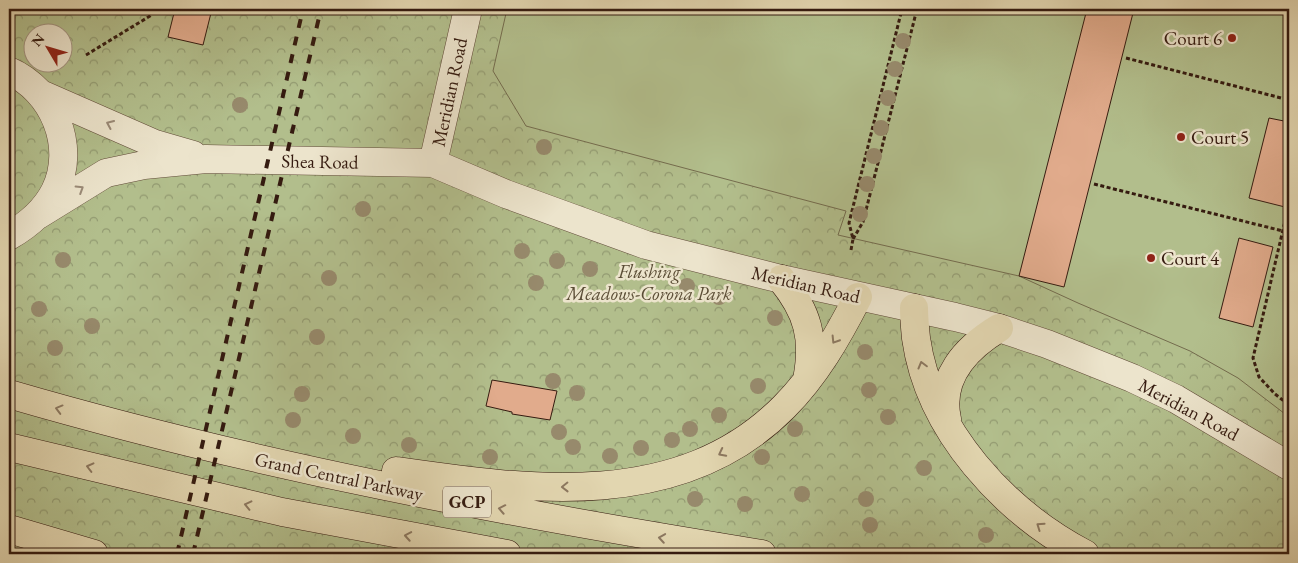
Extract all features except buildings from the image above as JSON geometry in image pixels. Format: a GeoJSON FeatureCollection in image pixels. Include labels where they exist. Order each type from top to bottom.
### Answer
{"type":"FeatureCollection","features":[{"type":"Feature","properties":{"kind":"highway"},"geometry":{"type":"LineString","coordinates":[[782,279],[801,308],[808,325],[810,353],[806,382]]}},
{"type":"Feature","properties":{"kind":"highway"},"geometry":{"type":"LineString","coordinates":[[174,438],[480,483],[520,487],[615,484],[647,480],[703,463],[758,431],[785,406],[806,382],[833,343],[858,297]]}},
{"type":"Feature","properties":{"kind":"highway"},"geometry":{"type":"LineString","coordinates":[[914,308],[916,340],[926,376],[937,406],[948,426],[985,478],[1007,500],[1056,537],[1085,554]]}},
{"type":"Feature","properties":{"kind":"highway"},"geometry":{"type":"LineString","coordinates":[[948,426],[945,412],[947,391],[956,367],[969,349],[999,328]]}},
{"type":"Feature","properties":{"kind":"highway","name":"Grand Central Parkway"},"geometry":{"type":"LineString","coordinates":[[9,394],[174,438],[412,492],[608,529],[762,554]]}},
{"type":"Feature","properties":{"kind":"highway","name":"GCP"},"geometry":{"type":"LineString","coordinates":[[9,446],[282,512],[507,554]]}},
{"type":"Feature","properties":{"kind":"highway"},"geometry":{"type":"LineString","coordinates":[[9,529],[94,554]]}},
{"type":"Feature","properties":{"kind":"street","name":"Meridian Road"},"geometry":{"type":"LineString","coordinates":[[468,9],[433,163],[506,194],[646,245],[858,297],[999,328],[1064,351],[1132,378],[1184,404],[1289,466]]}},
{"type":"Feature","properties":{"kind":"street"},"geometry":{"type":"LineString","coordinates":[[9,71],[29,83],[41,94],[54,114],[60,131],[62,162],[55,191],[38,215],[27,225],[9,236]]}},
{"type":"Feature","properties":{"kind":"street","name":"Shea Road"},"geometry":{"type":"LineString","coordinates":[[41,94],[155,144],[206,159]]}},
{"type":"Feature","properties":{"kind":"street","name":"Shea Road"},"geometry":{"type":"LineString","coordinates":[[38,215],[106,173],[144,165],[206,159],[433,163]]}},
{"type":"Feature","properties":{"kind":"path"},"geometry":{"type":"LineString","coordinates":[[86,55],[150,16],[158,9]]}},
{"type":"Feature","properties":{"kind":"path"},"geometry":{"type":"LineString","coordinates":[[853,239],[849,222],[902,9]]}},
{"type":"Feature","properties":{"kind":"path"},"geometry":{"type":"LineString","coordinates":[[851,250],[853,239],[862,222],[918,9]]}},
{"type":"Feature","properties":{"kind":"path"},"geometry":{"type":"LineString","coordinates":[[1126,58],[1289,100]]}},
{"type":"Feature","properties":{"kind":"path"},"geometry":{"type":"LineString","coordinates":[[1094,184],[1283,231]]}},
{"type":"Feature","properties":{"kind":"path"},"geometry":{"type":"LineString","coordinates":[[1289,204],[1253,358],[1258,377],[1289,405]]}},
{"type":"Feature","properties":{"kind":"green space","name":"Flushing Meadows-Corona Park"},"geometry":{"type":"Polygon","coordinates":[[[9,9],[1289,9],[1289,554],[9,554],[9,9]]]}},
{"type":"Feature","properties":{"kind":"green space"},"geometry":{"type":"Polygon","coordinates":[[[507,9],[1289,9],[1289,417],[1238,378],[1190,351],[1019,276],[838,235],[846,211],[526,126],[493,71],[507,9]]]}},
{"type":"Feature","properties":{"kind":"railway"},"geometry":{"type":"LineString","coordinates":[[177,554],[303,9]]}},
{"type":"Feature","properties":{"kind":"railway"},"geometry":{"type":"LineString","coordinates":[[193,554],[321,9]]}},
{"type":"Feature","properties":{"kind":"place","name":"Court 6"},"geometry":{"type":"Point","coordinates":[1232,38]}},
{"type":"Feature","properties":{"kind":"place","name":"Court 5"},"geometry":{"type":"Point","coordinates":[1181,137]}},
{"type":"Feature","properties":{"kind":"place","name":"Court 4"},"geometry":{"type":"Point","coordinates":[1151,258]}}]}
